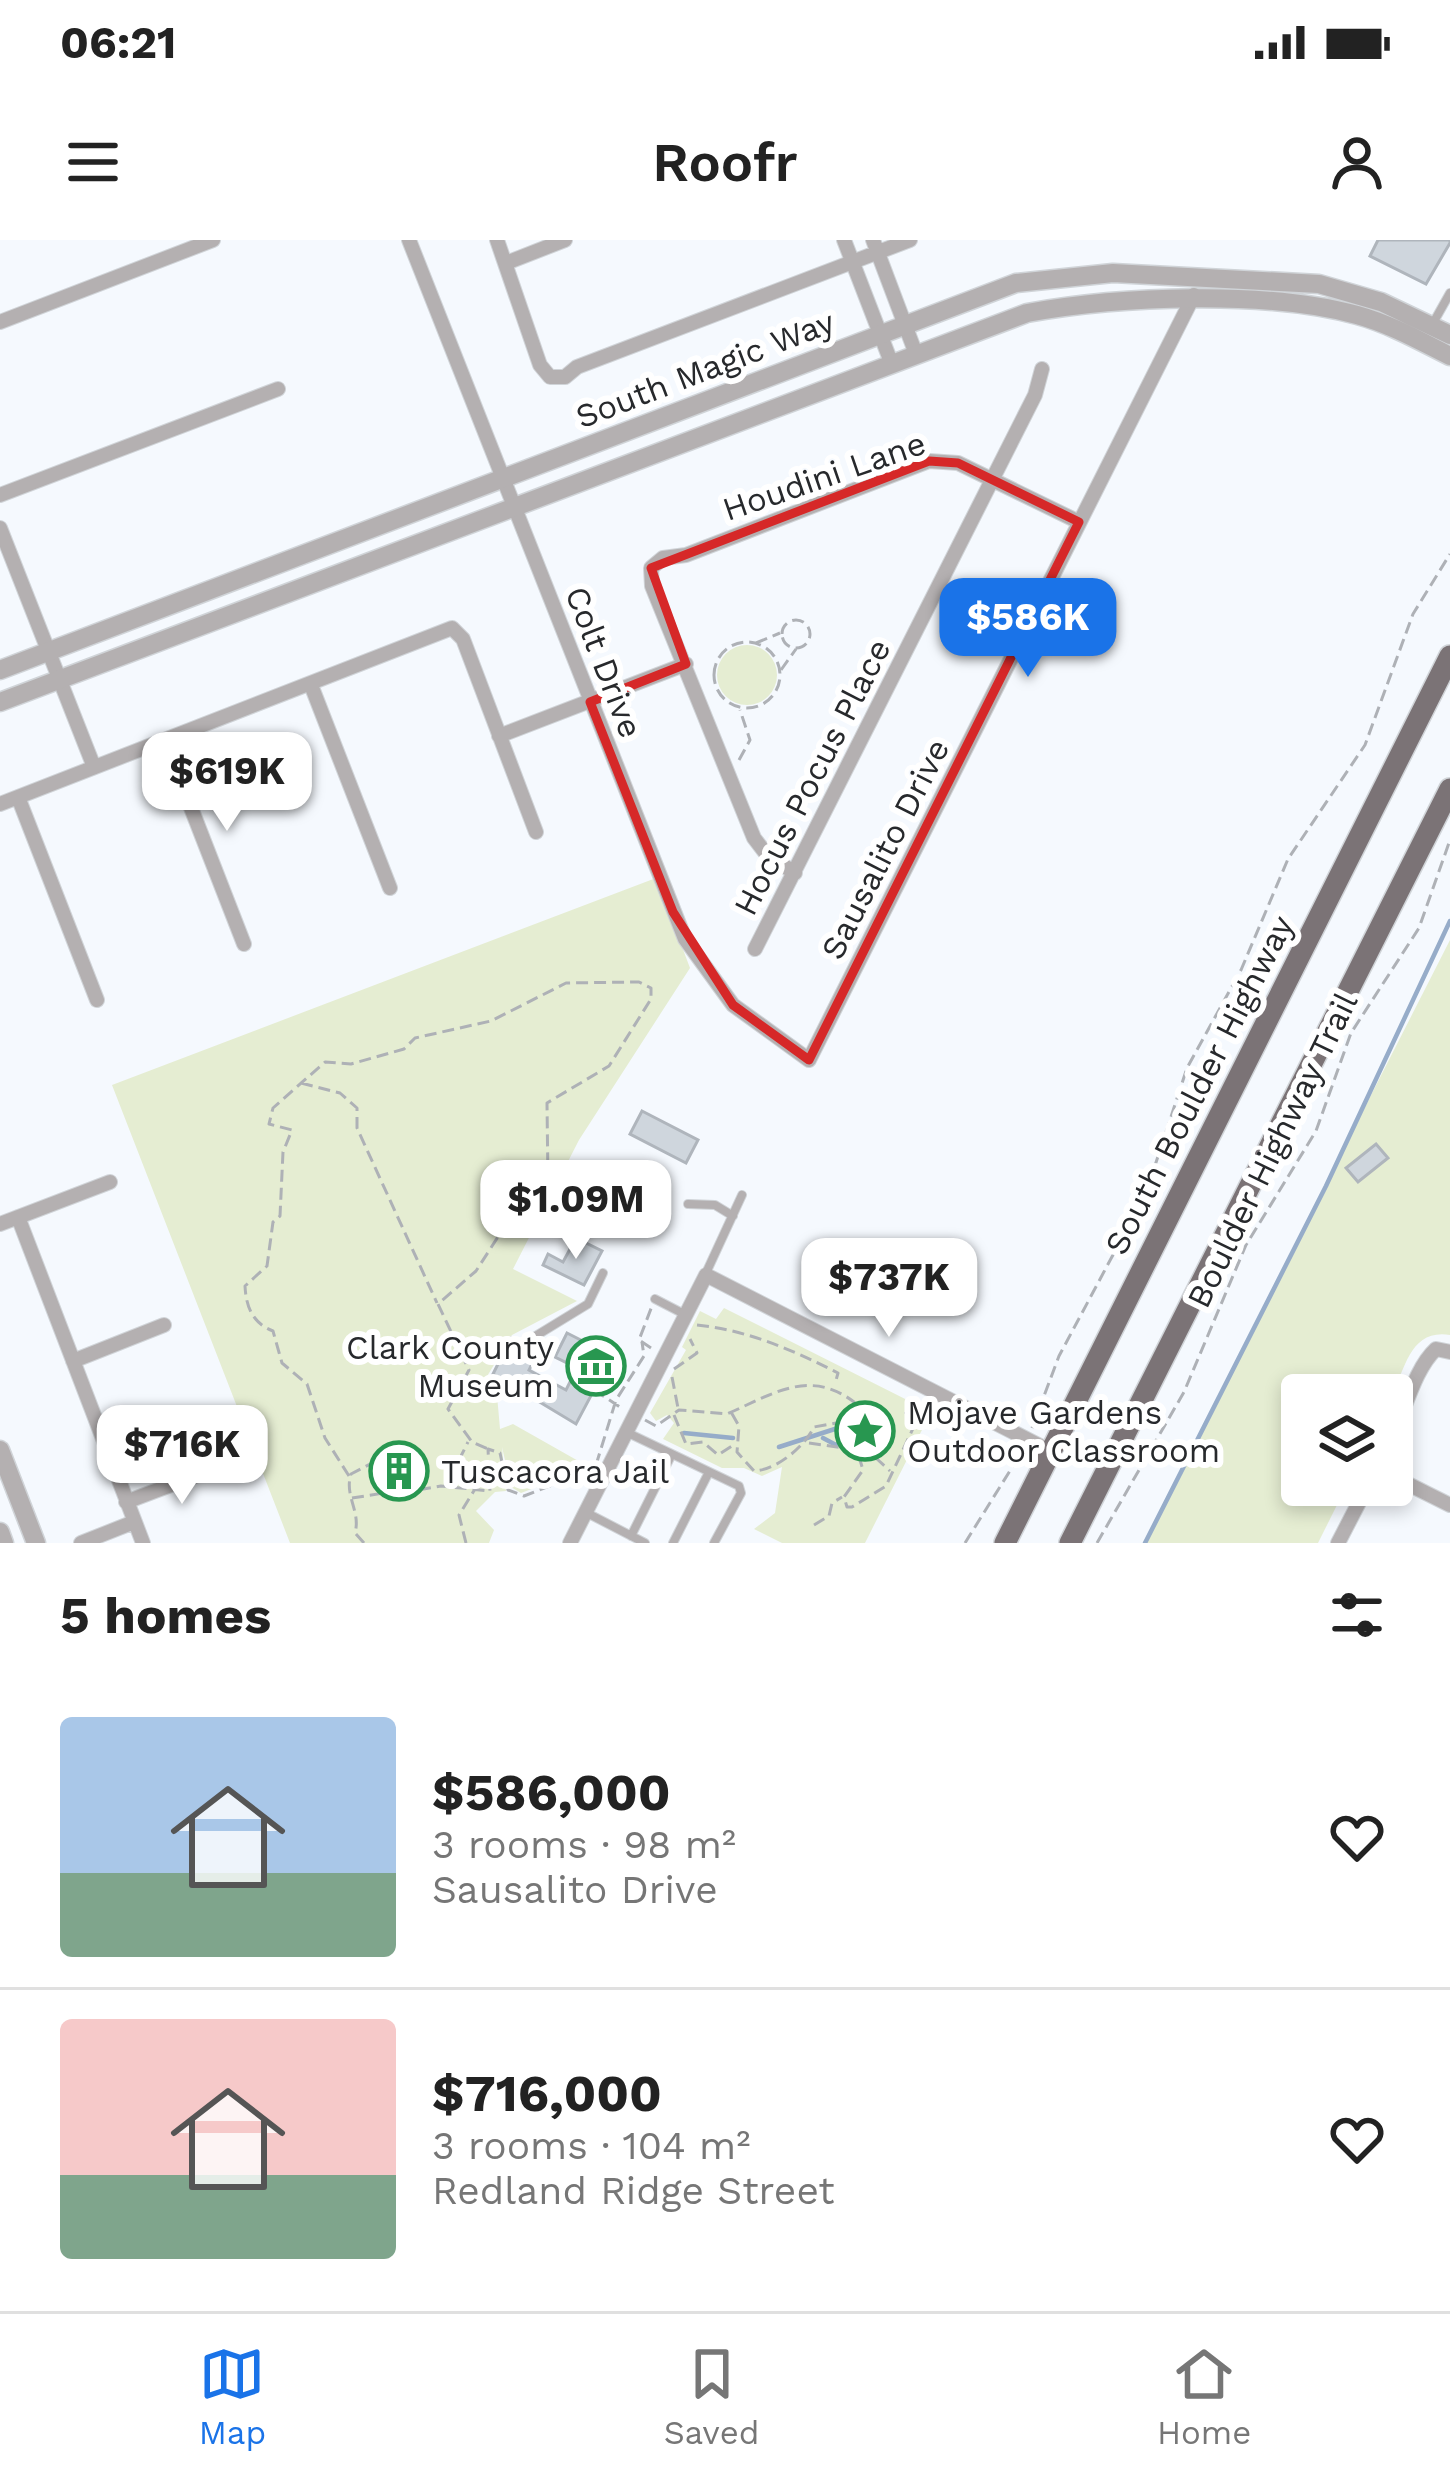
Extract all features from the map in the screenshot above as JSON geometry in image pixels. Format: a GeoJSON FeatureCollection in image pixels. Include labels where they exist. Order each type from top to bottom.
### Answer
{"type":"FeatureCollection","features":[{"type":"Feature","properties":{"kind":"main road","name":"South Boulder Highway"},"geometry":{"type":"LineString","coordinates":[[1005,1543],[1450,656]]}},
{"type":"Feature","properties":{"kind":"main road"},"geometry":{"type":"LineString","coordinates":[[1070,1543],[1450,789]]}},
{"type":"Feature","properties":{"kind":"street"},"geometry":{"type":"LineString","coordinates":[[0,322],[213,240]]}},
{"type":"Feature","properties":{"kind":"street","name":"Colt Drive"},"geometry":{"type":"LineString","coordinates":[[409,240],[691,950],[744,1015],[809,1060]]}},
{"type":"Feature","properties":{"kind":"street"},"geometry":{"type":"LineString","coordinates":[[496,240],[541,365],[550,377],[565,377],[577,367],[852,262],[875,246],[910,240]]}},
{"type":"Feature","properties":{"kind":"street"},"geometry":{"type":"LineString","coordinates":[[506,263],[565,240]]}},
{"type":"Feature","properties":{"kind":"street"},"geometry":{"type":"LineString","coordinates":[[844,240],[891,362]]}},
{"type":"Feature","properties":{"kind":"street"},"geometry":{"type":"LineString","coordinates":[[875,246],[916,354]]}},
{"type":"Feature","properties":{"kind":"street","name":"South Magic Way"},"geometry":{"type":"LineString","coordinates":[[0,670],[881,334],[1047,277],[1203,277],[1346,289],[1427,334],[1450,356]]}},
{"type":"Feature","properties":{"kind":"street","name":"Sausalito Drive"},"geometry":{"type":"LineString","coordinates":[[809,1060],[1203,277]]}},
{"type":"Feature","properties":{"kind":"street","name":"South Magic Way"},"geometry":{"type":"LineString","coordinates":[[0,702],[891,362],[1042,310],[1087,302],[1286,303],[1450,335]]}},
{"type":"Feature","properties":{"kind":"street","name":"Hocus Pocus Place"},"geometry":{"type":"LineString","coordinates":[[755,949],[1035,395],[1042,369]]}},
{"type":"Feature","properties":{"kind":"street"},"geometry":{"type":"LineString","coordinates":[[0,495],[278,389]]}},
{"type":"Feature","properties":{"kind":"street","name":"Houdini Lane"},"geometry":{"type":"LineString","coordinates":[[686,664],[652,586],[651,568],[663,558],[686,555],[928,461],[958,463],[1079,522]]}},
{"type":"Feature","properties":{"kind":"street"},"geometry":{"type":"LineString","coordinates":[[0,528],[94,767]]}},
{"type":"Feature","properties":{"kind":"street"},"geometry":{"type":"LineString","coordinates":[[0,803],[452,628],[463,639],[536,832]]}},
{"type":"Feature","properties":{"kind":"street"},"geometry":{"type":"LineString","coordinates":[[500,736],[686,664],[754,838],[767,855],[795,872]]}},
{"type":"Feature","properties":{"kind":"street"},"geometry":{"type":"LineString","coordinates":[[311,685],[390,888]]}},
{"type":"Feature","properties":{"kind":"street"},"geometry":{"type":"LineString","coordinates":[[165,741],[244,944]]}},
{"type":"Feature","properties":{"kind":"street"},"geometry":{"type":"LineString","coordinates":[[18,796],[97,1000]]}},
{"type":"Feature","properties":{"kind":"street"},"geometry":{"type":"LineString","coordinates":[[0,1224],[110,1182]]}},
{"type":"Feature","properties":{"kind":"street"},"geometry":{"type":"LineString","coordinates":[[18,1217],[143,1543]]}},
{"type":"Feature","properties":{"kind":"street"},"geometry":{"type":"LineString","coordinates":[[570,1543],[601,1469],[626,1432],[706,1275],[1050,1450]]}},
{"type":"Feature","properties":{"kind":"street"},"geometry":{"type":"LineString","coordinates":[[73,1361],[164,1324]]}},
{"type":"Feature","properties":{"kind":"street"},"geometry":{"type":"LineString","coordinates":[[1413,1396],[1423,1361],[1443,1351]]}},
{"type":"Feature","properties":{"kind":"street"},"geometry":{"type":"LineString","coordinates":[[0,1450],[36,1543]]}},
{"type":"Feature","properties":{"kind":"street"},"geometry":{"type":"LineString","coordinates":[[126,1502],[221,1466]]}},
{"type":"Feature","properties":{"kind":"street"},"geometry":{"type":"LineString","coordinates":[[1413,1486],[1450,1505]]}},
{"type":"Feature","properties":{"kind":"street"},"geometry":{"type":"LineString","coordinates":[[1338,1543],[1356,1506]]}},
{"type":"Feature","properties":{"kind":"street"},"geometry":{"type":"LineString","coordinates":[[81,1543],[134,1522]]}},
{"type":"Feature","properties":{"kind":"street"},"geometry":{"type":"LineString","coordinates":[[0,1532],[4,1543]]}},
{"type":"Feature","properties":{"kind":"lane"},"geometry":{"type":"LineString","coordinates":[[1427,334],[1450,293]]}},
{"type":"Feature","properties":{"kind":"lane"},"geometry":{"type":"LineString","coordinates":[[706,1275],[742,1195]]}},
{"type":"Feature","properties":{"kind":"lane"},"geometry":{"type":"LineString","coordinates":[[688,1204],[715,1205],[733,1216]]}},
{"type":"Feature","properties":{"kind":"lane"},"geometry":{"type":"LineString","coordinates":[[534,1337],[587,1304],[603,1273]]}},
{"type":"Feature","properties":{"kind":"lane"},"geometry":{"type":"LineString","coordinates":[[655,1299],[684,1314]]}},
{"type":"Feature","properties":{"kind":"lane"},"geometry":{"type":"LineString","coordinates":[[626,1432],[742,1490],[714,1543]]}},
{"type":"Feature","properties":{"kind":"lane"},"geometry":{"type":"LineString","coordinates":[[631,1536],[672,1454]]}},
{"type":"Feature","properties":{"kind":"lane"},"geometry":{"type":"LineString","coordinates":[[673,1543],[710,1472]]}},
{"type":"Feature","properties":{"kind":"lane"},"geometry":{"type":"LineString","coordinates":[[586,1512],[645,1543]]}},
{"type":"Feature","properties":{"kind":"path"},"geometry":{"type":"LineString","coordinates":[[965,1543],[1026,1439],[1070,1334],[1146,1193],[1187,1068],[1241,970],[1288,859],[1365,745],[1413,614],[1450,554]]}},
{"type":"Feature","properties":{"kind":"path"},"geometry":{"type":"LineString","coordinates":[[740,708],[770,699],[780,672],[810,638],[805,623],[788,622],[783,641],[796,649]]}},
{"type":"Feature","properties":{"kind":"path"},"geometry":{"type":"LineString","coordinates":[[703,672],[714,667],[730,646],[782,633]]}},
{"type":"Feature","properties":{"kind":"path"},"geometry":{"type":"LineString","coordinates":[[756,643],[772,653],[780,672]]}},
{"type":"Feature","properties":{"kind":"path"},"geometry":{"type":"LineString","coordinates":[[714,667],[718,693],[740,708],[750,740],[738,761]]}},
{"type":"Feature","properties":{"kind":"path","name":"Boulder Highway Trail"},"geometry":{"type":"LineString","coordinates":[[1097,1543],[1184,1392],[1246,1245],[1316,1131],[1351,1033],[1418,928],[1450,840]]}},
{"type":"Feature","properties":{"kind":"path"},"geometry":{"type":"LineString","coordinates":[[364,1543],[355,1533],[349,1476],[325,1438],[307,1384],[282,1363],[272,1331],[260,1326],[246,1303],[245,1286],[267,1266],[273,1222],[280,1216],[283,1151],[292,1130],[269,1124],[273,1108],[326,1062],[351,1064],[404,1049],[415,1039],[491,1021],[566,983],[639,982],[651,988],[651,999],[609,1066],[547,1103],[548,1182],[542,1192],[523,1198],[476,1271],[438,1304]]}},
{"type":"Feature","properties":{"kind":"path"},"geometry":{"type":"LineString","coordinates":[[300,1083],[340,1093],[357,1108],[357,1128],[469,1370],[448,1409],[470,1439],[500,1453],[508,1490]]}},
{"type":"Feature","properties":{"kind":"path"},"geometry":{"type":"LineString","coordinates":[[350,1498],[456,1487],[508,1490],[524,1496],[601,1469],[594,1461],[644,1356],[642,1342],[655,1299]]}},
{"type":"Feature","properties":{"kind":"path"},"geometry":{"type":"LineString","coordinates":[[679,1410],[671,1375],[697,1353],[690,1341],[698,1324],[764,1337],[808,1363],[838,1372],[834,1388]]}},
{"type":"Feature","properties":{"kind":"path"},"geometry":{"type":"LineString","coordinates":[[642,1342],[664,1356]]}},
{"type":"Feature","properties":{"kind":"path"},"geometry":{"type":"LineString","coordinates":[[653,1425],[679,1410],[704,1415],[731,1412],[794,1384],[834,1388],[854,1402],[853,1420],[814,1426],[807,1442],[775,1467],[754,1471],[742,1462],[739,1426],[731,1412]]}},
{"type":"Feature","properties":{"kind":"path"},"geometry":{"type":"LineString","coordinates":[[594,1390],[628,1412]]}},
{"type":"Feature","properties":{"kind":"path"},"geometry":{"type":"LineString","coordinates":[[844,1497],[847,1507],[852,1507],[886,1486],[916,1422],[904,1412]]}},
{"type":"Feature","properties":{"kind":"path"},"geometry":{"type":"LineString","coordinates":[[672,1414],[686,1444],[704,1442],[718,1455],[738,1444]]}},
{"type":"Feature","properties":{"kind":"path"},"geometry":{"type":"LineString","coordinates":[[456,1487],[452,1477],[464,1471],[458,1462],[470,1439]]}},
{"type":"Feature","properties":{"kind":"path"},"geometry":{"type":"LineString","coordinates":[[807,1442],[857,1450],[863,1470],[844,1497],[836,1499],[834,1512],[814,1525]]}},
{"type":"Feature","properties":{"kind":"path"},"geometry":{"type":"LineString","coordinates":[[886,1442],[878,1460],[891,1473]]}},
{"type":"Feature","properties":{"kind":"path"},"geometry":{"type":"LineString","coordinates":[[488,1449],[490,1491]]}},
{"type":"Feature","properties":{"kind":"path"},"geometry":{"type":"LineString","coordinates":[[349,1476],[384,1456],[393,1477],[388,1492]]}},
{"type":"Feature","properties":{"kind":"path"},"geometry":{"type":"LineString","coordinates":[[466,1543],[459,1515],[476,1488]]}},
{"type":"Feature","properties":{"kind":"highlighted area"},"geometry":{"type":"Polygon","coordinates":[[[929,461],[958,463],[1079,522],[809,1060],[733,1005],[673,912],[590,702],[686,664],[651,568],[929,461]]]}},
{"type":"Feature","properties":{"kind":"green space"},"geometry":{"type":"Polygon","coordinates":[[[747,645],[768,654],[777,675],[768,696],[747,705],[726,696],[717,675],[726,654],[747,645]]]}},
{"type":"Feature","properties":{"kind":"green space"},"geometry":{"type":"Polygon","coordinates":[[[656,878],[690,968],[579,1140],[513,1269],[577,1301],[512,1335],[483,1383],[497,1395],[500,1429],[513,1424],[589,1467],[521,1493],[511,1487],[502,1447],[506,1491],[495,1492],[476,1511],[494,1530],[489,1543],[290,1543],[112,1085],[656,878]]]}},
{"type":"Feature","properties":{"kind":"green space"},"geometry":{"type":"Polygon","coordinates":[[[1450,940],[1450,1335],[1426,1338],[1418,1344],[1401,1374],[1281,1374],[1281,1506],[1336,1506],[1318,1543],[1143,1543],[1450,940]]]}},
{"type":"Feature","properties":{"kind":"green space"},"geometry":{"type":"Polygon","coordinates":[[[724,1308],[931,1412],[865,1543],[782,1543],[754,1529],[775,1513],[782,1467],[762,1476],[744,1468],[722,1468],[663,1439],[674,1423],[667,1415],[656,1421],[650,1413],[686,1350],[682,1347],[700,1311],[716,1319],[724,1308]]]}},
{"type":"Feature","properties":{"kind":"building"},"geometry":{"type":"Polygon","coordinates":[[[1378,240],[1450,243],[1426,284],[1370,256],[1378,240]]]}},
{"type":"Feature","properties":{"kind":"building"},"geometry":{"type":"Polygon","coordinates":[[[642,1111],[698,1140],[686,1163],[630,1134],[642,1111]]]}},
{"type":"Feature","properties":{"kind":"building"},"geometry":{"type":"Polygon","coordinates":[[[1376,1144],[1388,1158],[1358,1182],[1346,1168],[1376,1144]]]}},
{"type":"Feature","properties":{"kind":"building"},"geometry":{"type":"Polygon","coordinates":[[[576,1238],[602,1251],[584,1285],[543,1265],[548,1254],[563,1262],[576,1238]]]}},
{"type":"Feature","properties":{"kind":"building"},"geometry":{"type":"Polygon","coordinates":[[[567,1333],[612,1356],[576,1424],[493,1374],[511,1338],[538,1352],[529,1370],[566,1390],[577,1368],[555,1357],[567,1333]]]}},
{"type":"Feature","properties":{"kind":"waterway"},"geometry":{"type":"LineString","coordinates":[[1145,1543],[1326,1186],[1450,921]]}},
{"type":"Feature","properties":{"kind":"waterway"},"geometry":{"type":"LineString","coordinates":[[779,1447],[841,1427],[858,1430]]}},
{"type":"Feature","properties":{"kind":"waterway"},"geometry":{"type":"LineString","coordinates":[[684,1433],[733,1438]]}},
{"type":"Feature","properties":{"kind":"waterway"},"geometry":{"type":"LineString","coordinates":[[823,1438],[836,1445],[861,1437]]}},
{"type":"Feature","properties":{"kind":"place","name":"Clark County Museum"},"geometry":{"type":"Point","coordinates":[596,1366]}},
{"type":"Feature","properties":{"kind":"place","name":"Mojave Gardens Outdoor Classroom"},"geometry":{"type":"Point","coordinates":[865,1431]}},
{"type":"Feature","properties":{"kind":"place","name":"Tuscacora Jail"},"geometry":{"type":"Point","coordinates":[399,1471]}}]}
